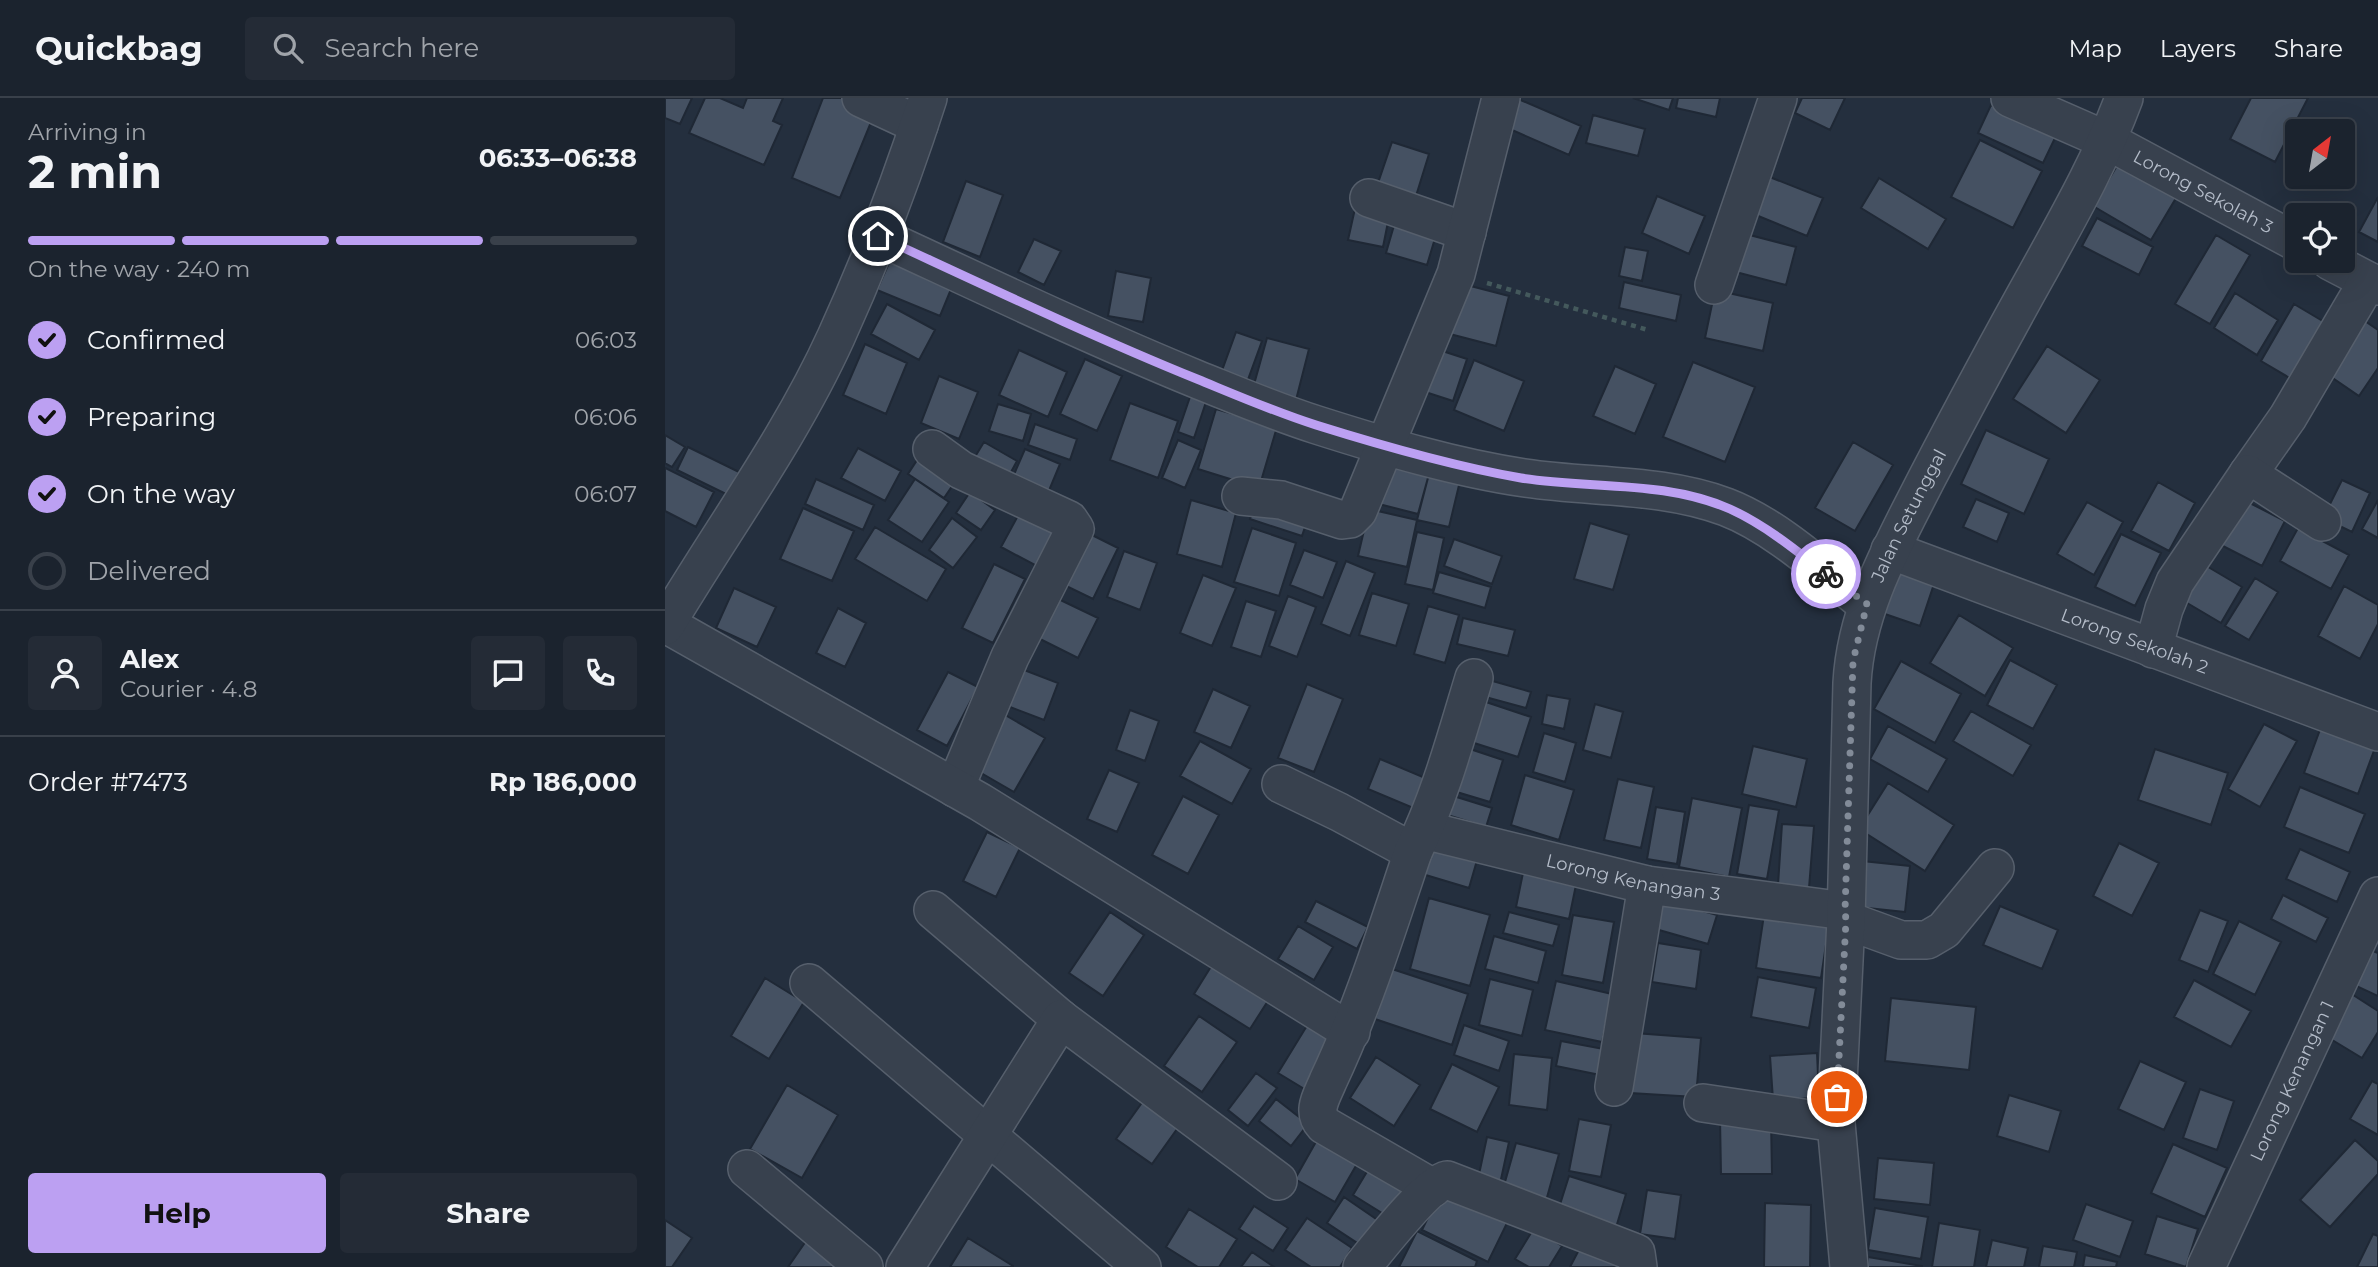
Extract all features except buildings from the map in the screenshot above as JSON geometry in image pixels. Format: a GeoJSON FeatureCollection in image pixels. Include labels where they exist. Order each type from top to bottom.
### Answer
{"type":"FeatureCollection","features":[{"type":"Feature","properties":{"kind":"street"},"geometry":{"type":"LineString","coordinates":[[861,98],[924,111],[878,236],[835,338],[783,436],[666,625],[955,788],[1352,1032]]}},
{"type":"Feature","properties":{"kind":"street"},"geometry":{"type":"LineString","coordinates":[[1241,496],[1281,500],[1342,520],[1350,519],[1358,510],[1456,274],[1501,98]]}},
{"type":"Feature","properties":{"kind":"street"},"geometry":{"type":"LineString","coordinates":[[1714,285],[1779,98]]}},
{"type":"Feature","properties":{"kind":"street","name":"Lorong Sekolah 3"},"geometry":{"type":"LineString","coordinates":[[2010,98],[2108,141],[2285,236]]}},
{"type":"Feature","properties":{"kind":"street","name":"Jalan Setunggal"},"geometry":{"type":"LineString","coordinates":[[1849,1267],[1836,1123],[1853,661],[1867,604],[1890,550],[2108,141],[2124,98]]}},
{"type":"Feature","properties":{"kind":"street"},"geometry":{"type":"LineString","coordinates":[[1369,198],[1467,232]]}},
{"type":"Feature","properties":{"kind":"street"},"geometry":{"type":"LineString","coordinates":[[878,236],[1119,348],[1273,410],[1386,445],[1491,473],[1645,489],[1699,498],[1729,509],[1760,525],[1867,604]]}},
{"type":"Feature","properties":{"kind":"street"},"geometry":{"type":"LineString","coordinates":[[2153,649],[2175,582],[2288,417],[2373,284],[2352,273]]}},
{"type":"Feature","properties":{"kind":"street"},"geometry":{"type":"LineString","coordinates":[[932,449],[961,470],[1069,520],[1075,529],[1010,657],[955,788]]}},
{"type":"Feature","properties":{"kind":"street"},"geometry":{"type":"LineString","coordinates":[[2248,474],[2322,522]]}},
{"type":"Feature","properties":{"kind":"street","name":"Lorong Sekolah 2"},"geometry":{"type":"LineString","coordinates":[[1890,550],[2378,732]]}},
{"type":"Feature","properties":{"kind":"street"},"geometry":{"type":"LineString","coordinates":[[1433,1188],[1324,1125],[1318,1119],[1317,1105],[1352,1032],[1474,678]]}},
{"type":"Feature","properties":{"kind":"street","name":"Lorong Kenangan 3"},"geometry":{"type":"LineString","coordinates":[[1280,784],[1339,812],[1419,841],[1647,885],[1845,916],[1901,940],[1927,940],[1944,930],[1995,868]]}},
{"type":"Feature","properties":{"kind":"street"},"geometry":{"type":"LineString","coordinates":[[1614,1087],[1647,885]]}},
{"type":"Feature","properties":{"kind":"street","name":"Lorong Kenangan 1"},"geometry":{"type":"LineString","coordinates":[[2206,1267],[2378,896]]}},
{"type":"Feature","properties":{"kind":"street"},"geometry":{"type":"LineString","coordinates":[[933,910],[1061,1019],[1278,1181]]}},
{"type":"Feature","properties":{"kind":"street"},"geometry":{"type":"LineString","coordinates":[[809,983],[1142,1267]]}},
{"type":"Feature","properties":{"kind":"street"},"geometry":{"type":"LineString","coordinates":[[905,1267],[1061,1019]]}},
{"type":"Feature","properties":{"kind":"street"},"geometry":{"type":"LineString","coordinates":[[1703,1103],[1836,1123]]}},
{"type":"Feature","properties":{"kind":"street"},"geometry":{"type":"LineString","coordinates":[[747,1169],[864,1267]]}},
{"type":"Feature","properties":{"kind":"street"},"geometry":{"type":"LineString","coordinates":[[1362,1267],[1392,1230],[1442,1180],[1450,1180],[1635,1260]]}},
{"type":"Feature","properties":{"kind":"path"},"geometry":{"type":"LineString","coordinates":[[1456,274],[1648,330]]}},
{"type":"Feature","properties":{"kind":"way so far"},"geometry":{"type":"LineString","coordinates":[[1826,574],[1867,604],[1853,661],[1846,920],[1837,1097]]}},
{"type":"Feature","properties":{"kind":"route"},"geometry":{"type":"LineString","coordinates":[[878,236],[1119,348],[1273,410],[1386,445],[1491,473],[1561,483],[1645,489],[1699,498],[1760,525],[1826,574]]}}]}
